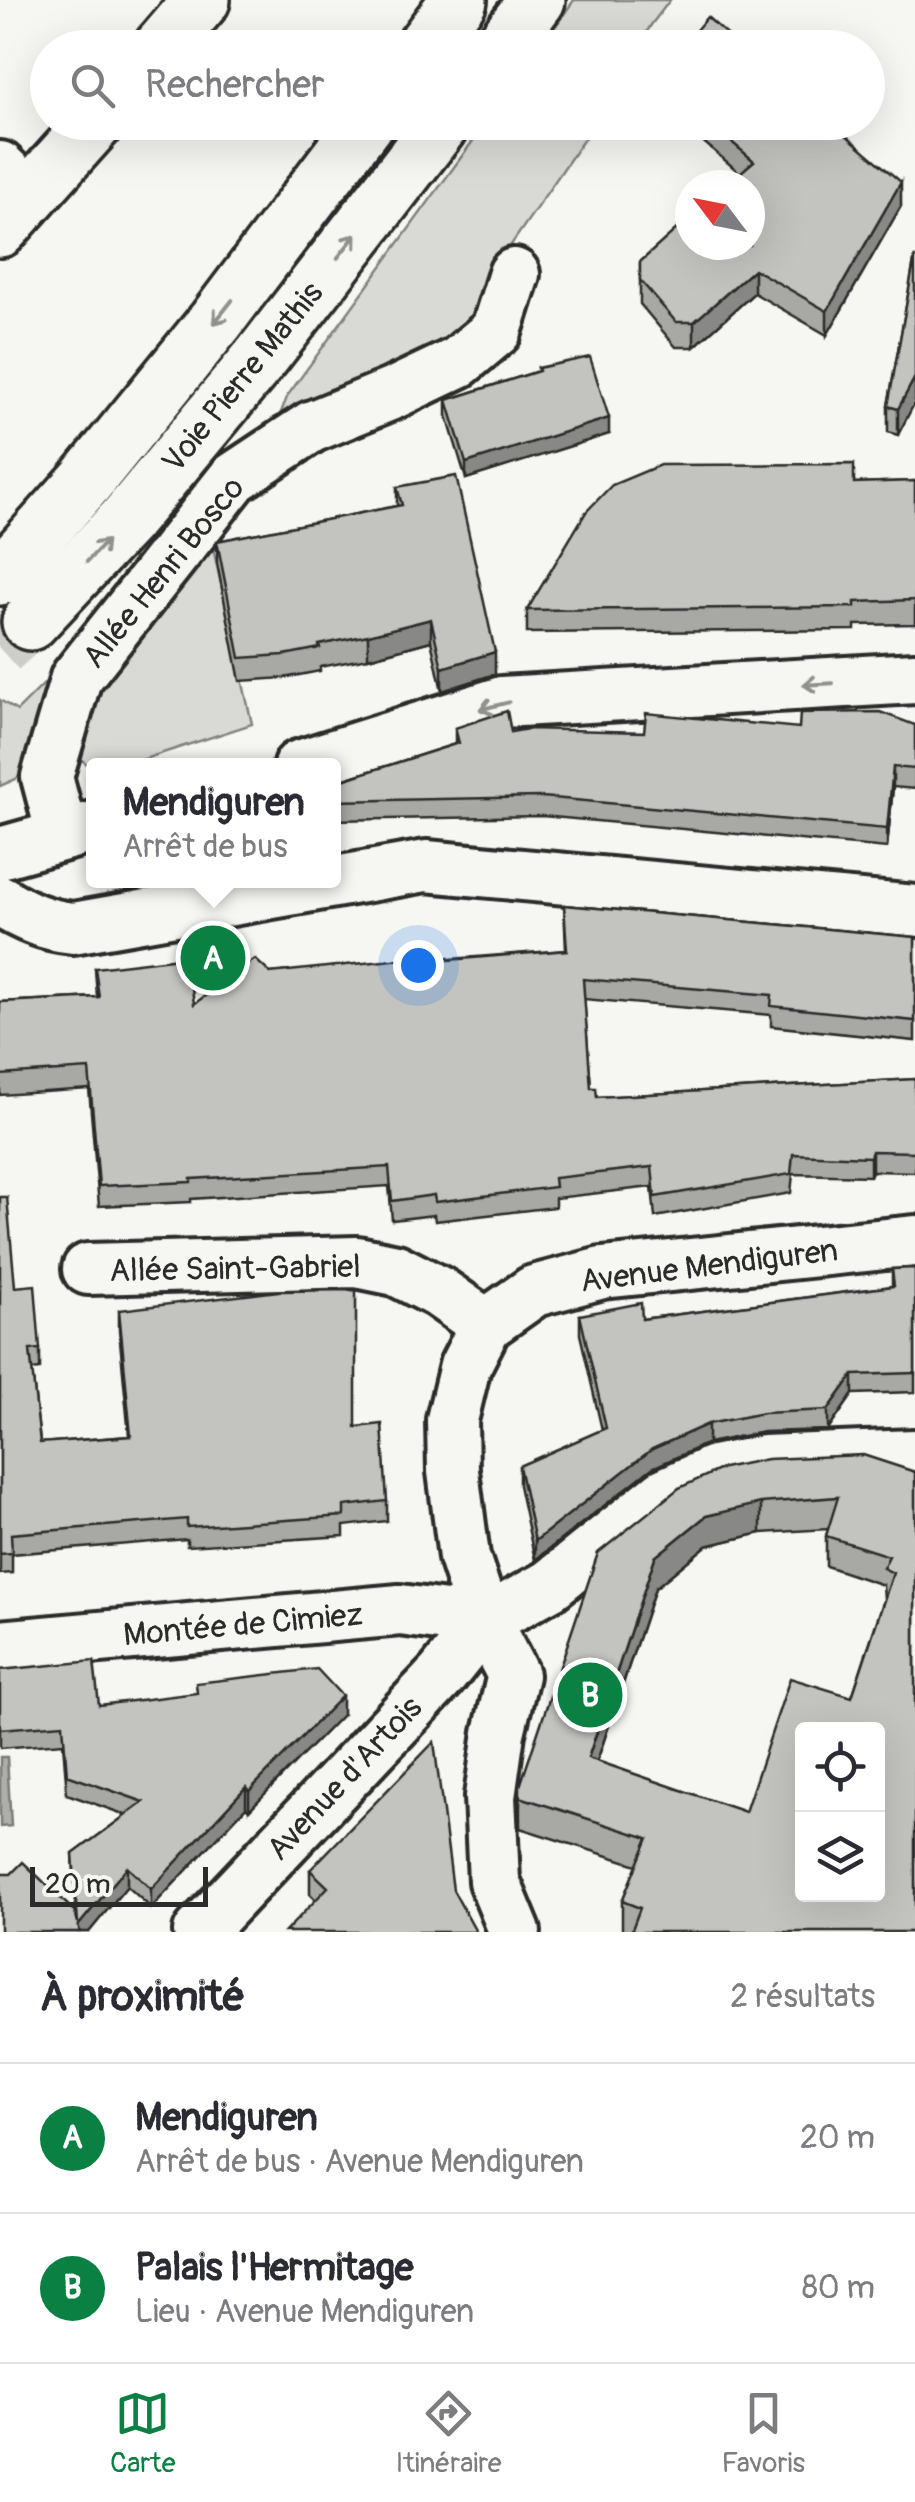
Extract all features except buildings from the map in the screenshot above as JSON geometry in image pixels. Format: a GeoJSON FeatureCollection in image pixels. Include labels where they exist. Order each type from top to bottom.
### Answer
{"type":"FeatureCollection","features":[{"type":"Feature","properties":{"kind":"main road"},"geometry":{"type":"LineString","coordinates":[[176,30],[202,0]]}},
{"type":"Feature","properties":{"kind":"main road"},"geometry":{"type":"LineString","coordinates":[[436,30],[459,0]]}},
{"type":"Feature","properties":{"kind":"main road"},"geometry":{"type":"LineString","coordinates":[[515,30],[538,0]]}},
{"type":"Feature","properties":{"kind":"main road"},"geometry":{"type":"LineString","coordinates":[[10,198],[76,140]]}},
{"type":"Feature","properties":{"kind":"main road","name":"Voie Pierre Mathis"},"geometry":{"type":"LineString","coordinates":[[0,577],[86,480],[216,321],[352,140]]}},
{"type":"Feature","properties":{"kind":"main road","name":"Voie Pierre Mathis"},"geometry":{"type":"LineString","coordinates":[[30,622],[125,520],[262,356],[429,140]]}},
{"type":"Feature","properties":{"kind":"street","name":"Allée Henri Bosco"},"geometry":{"type":"LineString","coordinates":[[78,831],[47,776],[76,678],[234,478],[311,427],[394,394],[459,362],[496,331],[514,274]]}},
{"type":"Feature","properties":{"kind":"street"},"geometry":{"type":"LineString","coordinates":[[325,758],[502,702],[915,678]]}},
{"type":"Feature","properties":{"kind":"street"},"geometry":{"type":"LineString","coordinates":[[0,853],[78,831]]}},
{"type":"Feature","properties":{"kind":"street"},"geometry":{"type":"LineString","coordinates":[[341,881],[426,866],[915,910]]}},
{"type":"Feature","properties":{"kind":"street"},"geometry":{"type":"LineString","coordinates":[[0,901],[27,918],[72,928],[300,888]]}},
{"type":"Feature","properties":{"kind":"street","name":"Avenue Mendiguren"},"geometry":{"type":"LineString","coordinates":[[514,1932],[494,1881],[490,1797],[498,1733],[513,1674],[486,1621],[464,1557],[453,1472],[452,1420],[466,1366],[486,1325],[534,1291],[602,1273],[915,1241]]}},
{"type":"Feature","properties":{"kind":"street","name":"Allée Saint-Gabriel"},"geometry":{"type":"LineString","coordinates":[[88,1269],[357,1262],[396,1270],[439,1292],[486,1325]]}},
{"type":"Feature","properties":{"kind":"street"},"geometry":{"type":"LineString","coordinates":[[486,1621],[550,1585],[664,1494],[714,1471],[764,1461],[915,1454]]}},
{"type":"Feature","properties":{"kind":"street","name":"Montée de Cimiez"},"geometry":{"type":"LineString","coordinates":[[0,1646],[400,1610],[486,1621]]}},
{"type":"Feature","properties":{"kind":"street","name":"Avenue d'Artois"},"geometry":{"type":"LineString","coordinates":[[199,1932],[440,1676],[486,1621]]}},
{"type":"Feature","properties":{"kind":"shaded area"},"geometry":{"type":"Polygon","coordinates":[[[574,0],[670,0],[648,30],[553,30],[574,0]]]}},
{"type":"Feature","properties":{"kind":"shaded area"},"geometry":{"type":"Polygon","coordinates":[[[474,140],[583,140],[504,255],[476,328],[277,422],[288,395],[474,140]]]}},
{"type":"Feature","properties":{"kind":"shaded area"},"geometry":{"type":"Polygon","coordinates":[[[211,539],[252,724],[148,758],[86,758],[86,763],[73,747],[74,718],[211,539]]]}},
{"type":"Feature","properties":{"kind":"shaded area"},"geometry":{"type":"Polygon","coordinates":[[[87,641],[33,762],[16,779],[0,786],[0,700],[17,711],[87,641]]]}},
{"type":"Feature","properties":{"kind":"shaded area"},"geometry":{"type":"Polygon","coordinates":[[[0,1757],[7,1757],[11,1826],[0,1827],[0,1757]]]}},
{"type":"Feature","properties":{"kind":"tunnel"},"geometry":{"type":"LineString","coordinates":[[0,649],[30,622]]}},
{"type":"Feature","properties":{"kind":"place","name":"Mendiguren"},"geometry":{"type":"Point","coordinates":[213,958]}},
{"type":"Feature","properties":{"kind":"place","name":"Palais l'Hermitage"},"geometry":{"type":"Point","coordinates":[590,1695]}}]}
